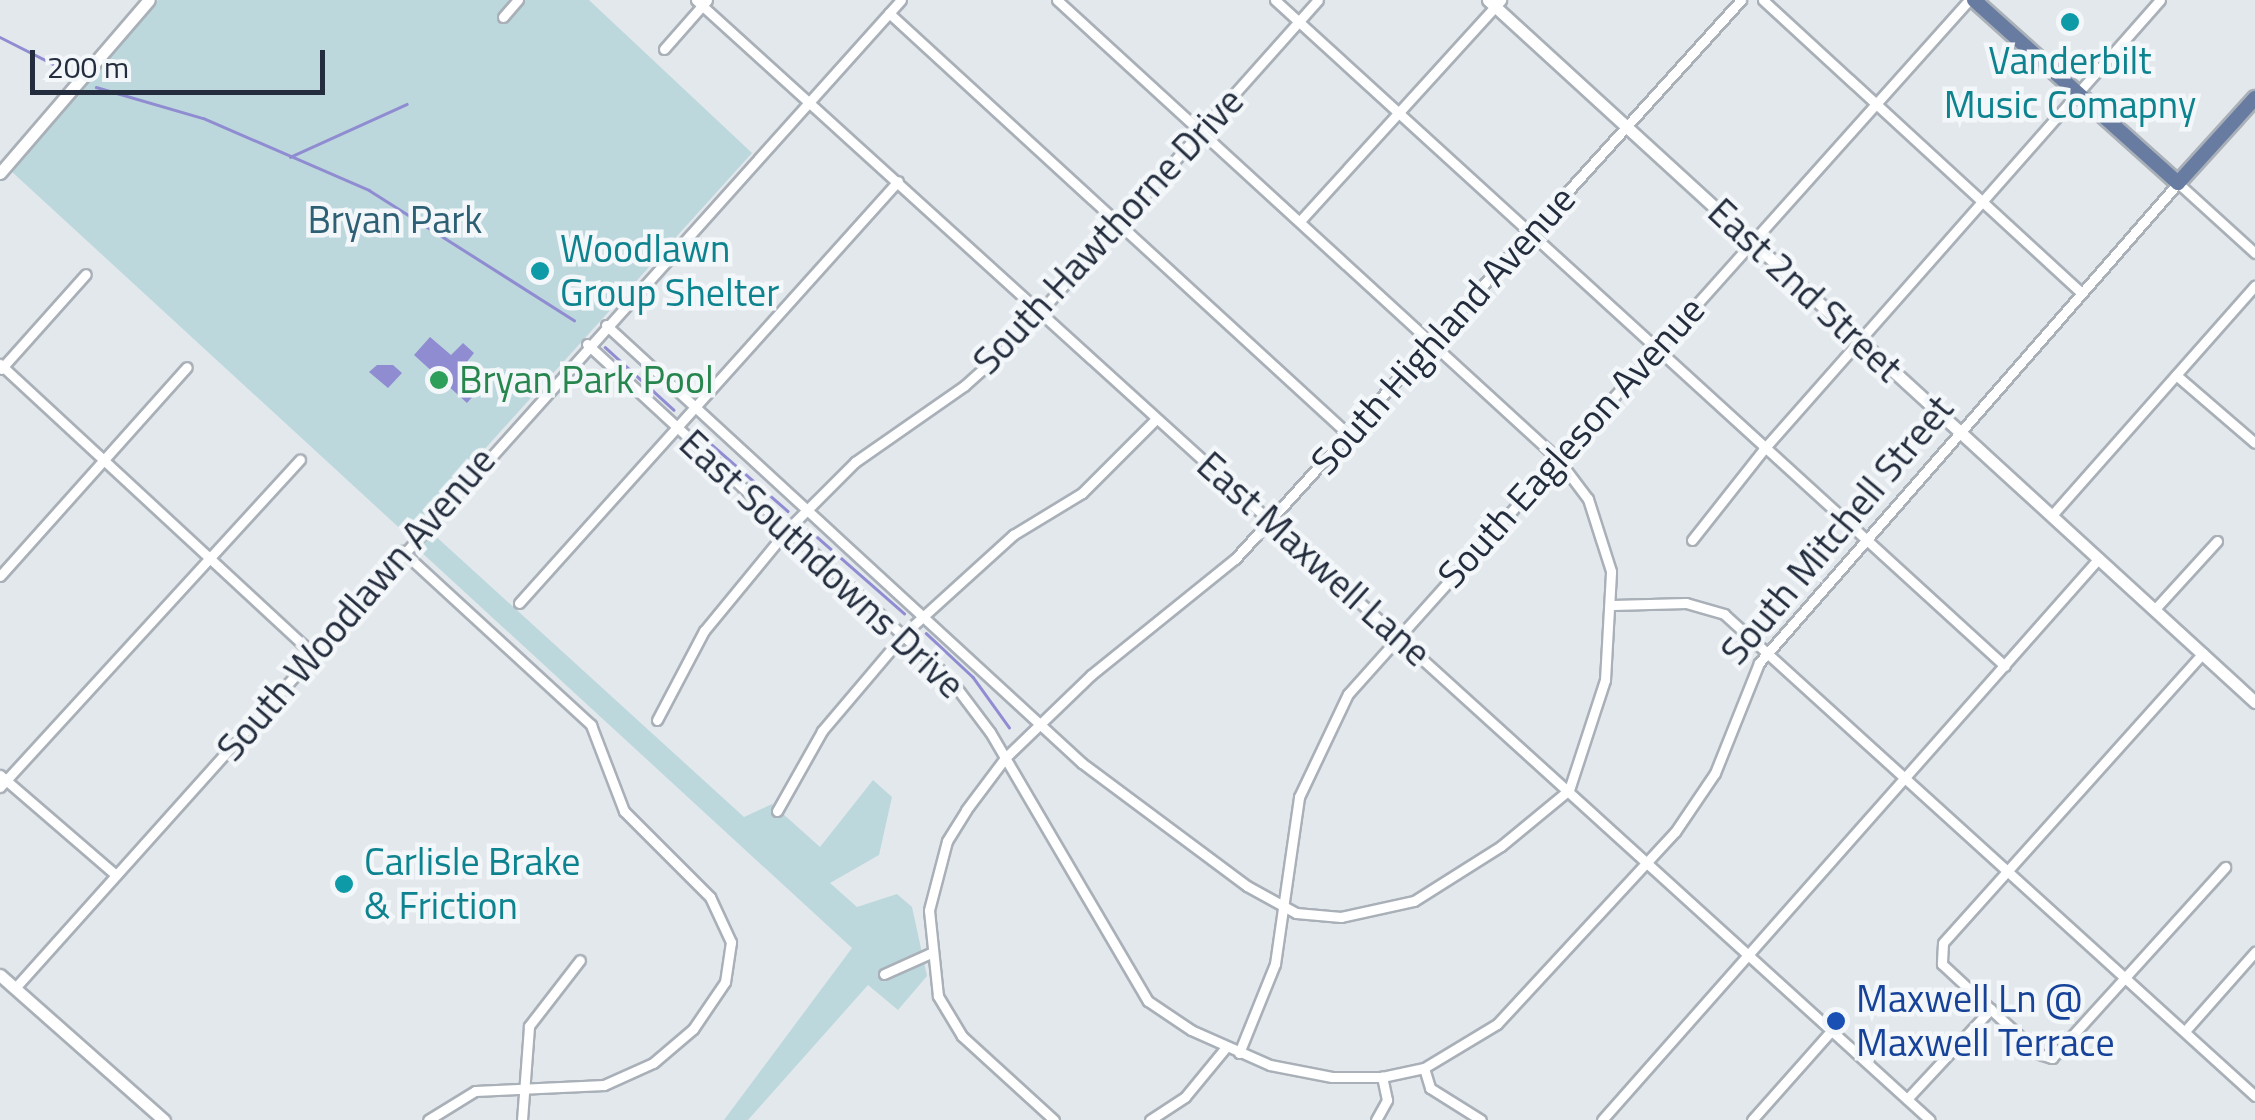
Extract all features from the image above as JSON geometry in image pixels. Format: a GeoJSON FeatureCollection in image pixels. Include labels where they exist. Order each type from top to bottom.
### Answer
{"type":"FeatureCollection","features":[{"type":"Feature","properties":{"kind":"main road"},"geometry":{"type":"LineString","coordinates":[[1971,0],[2178,183]]}},
{"type":"Feature","properties":{"kind":"main road","name":"South Mitchell Street"},"geometry":{"type":"LineString","coordinates":[[2178,183],[2255,98]]}},
{"type":"Feature","properties":{"kind":"street"},"geometry":{"type":"LineString","coordinates":[[0,172],[148,0]]}},
{"type":"Feature","properties":{"kind":"street"},"geometry":{"type":"LineString","coordinates":[[502,17],[518,0]]}},
{"type":"Feature","properties":{"kind":"street","name":"South Woodlawn Avenue"},"geometry":{"type":"LineString","coordinates":[[15,988],[587,344],[900,0]]}},
{"type":"Feature","properties":{"kind":"street"},"geometry":{"type":"LineString","coordinates":[[606,325],[926,613],[1040,724],[1140,808],[1282,906],[1333,918],[1414,901],[1502,846],[1569,790],[1605,680],[1613,605],[1595,514],[1557,458],[1057,0]]}},
{"type":"Feature","properties":{"kind":"street"},"geometry":{"type":"LineString","coordinates":[[1275,0],[1654,352],[2004,666]]}},
{"type":"Feature","properties":{"kind":"street","name":"South Hawthorne Drive"},"geometry":{"type":"LineString","coordinates":[[657,720],[704,631],[787,530],[888,435],[987,368],[1318,0]]}},
{"type":"Feature","properties":{"kind":"street","name":"South Highland Avenue"},"geometry":{"type":"LineString","coordinates":[[1054,1120],[952,1024],[938,996],[929,910],[948,841],[1005,758],[1092,675],[1182,608],[1271,519],[1741,0]]}},
{"type":"Feature","properties":{"kind":"street"},"geometry":{"type":"LineString","coordinates":[[1763,0],[2082,293]]}},
{"type":"Feature","properties":{"kind":"street","name":"South Eagleson Avenue"},"geometry":{"type":"LineString","coordinates":[[1239,1053],[1275,964],[1300,797],[1316,750],[1348,694],[1397,633],[1971,0]]}},
{"type":"Feature","properties":{"kind":"street"},"geometry":{"type":"LineString","coordinates":[[2143,0],[2152,9]]}},
{"type":"Feature","properties":{"kind":"street"},"geometry":{"type":"LineString","coordinates":[[1692,540],[1763,450],[2160,0]]}},
{"type":"Feature","properties":{"kind":"street"},"geometry":{"type":"LineString","coordinates":[[664,50],[702,2]]}},
{"type":"Feature","properties":{"kind":"street","name":"East Maxwell Lane"},"geometry":{"type":"LineString","coordinates":[[702,2],[1930,1120]]}},
{"type":"Feature","properties":{"kind":"street"},"geometry":{"type":"LineString","coordinates":[[1300,221],[1494,2]]}},
{"type":"Feature","properties":{"kind":"street","name":"East 2nd Street"},"geometry":{"type":"LineString","coordinates":[[1494,2],[1858,341],[2053,514],[2255,702]]}},
{"type":"Feature","properties":{"kind":"street"},"geometry":{"type":"LineString","coordinates":[[889,13],[1349,436]]}},
{"type":"Feature","properties":{"kind":"street"},"geometry":{"type":"LineString","coordinates":[[519,603],[898,181]]}},
{"type":"Feature","properties":{"kind":"street"},"geometry":{"type":"LineString","coordinates":[[2178,183],[2255,253]]}},
{"type":"Feature","properties":{"kind":"street","name":"South Mitchell Street"},"geometry":{"type":"LineString","coordinates":[[1382,1077],[1424,1068],[1497,1024],[1645,860],[1708,787],[1746,686],[1768,651],[2178,183]]}},
{"type":"Feature","properties":{"kind":"street"},"geometry":{"type":"LineString","coordinates":[[86,274],[1,367],[313,654]]}},
{"type":"Feature","properties":{"kind":"street"},"geometry":{"type":"LineString","coordinates":[[2053,514],[2255,286]]}},
{"type":"Feature","properties":{"kind":"street","name":"East Southdowns Drive"},"geometry":{"type":"LineString","coordinates":[[587,344],[904,633],[960,691],[1005,758],[1140,992],[1239,1053],[1316,1075],[1382,1077]]}},
{"type":"Feature","properties":{"kind":"street"},"geometry":{"type":"LineString","coordinates":[[0,576],[187,367]]}},
{"type":"Feature","properties":{"kind":"street"},"geometry":{"type":"LineString","coordinates":[[2176,375],[2255,442]]}},
{"type":"Feature","properties":{"kind":"street"},"geometry":{"type":"LineString","coordinates":[[777,811],[822,731],[904,633],[1012,535],[1082,493],[1156,419]]}},
{"type":"Feature","properties":{"kind":"street"},"geometry":{"type":"LineString","coordinates":[[116,875],[2,781],[300,460]]}},
{"type":"Feature","properties":{"kind":"street"},"geometry":{"type":"LineString","coordinates":[[2155,610],[2217,541]]}},
{"type":"Feature","properties":{"kind":"street"},"geometry":{"type":"LineString","coordinates":[[402,551],[591,725],[624,812],[710,897],[730,942],[725,982],[693,1029],[653,1063],[604,1085],[475,1091],[428,1120]]}},
{"type":"Feature","properties":{"kind":"street"},"geometry":{"type":"LineString","coordinates":[[1602,1120],[2100,558]]}},
{"type":"Feature","properties":{"kind":"street"},"geometry":{"type":"LineString","coordinates":[[1613,605],[1707,605],[1768,651],[2255,1096]]}},
{"type":"Feature","properties":{"kind":"street"},"geometry":{"type":"LineString","coordinates":[[2203,653],[1941,948],[1946,969],[2040,1054],[2052,1058],[2225,867]]}},
{"type":"Feature","properties":{"kind":"street"},"geometry":{"type":"LineString","coordinates":[[2185,1031],[2255,952]]}},
{"type":"Feature","properties":{"kind":"street"},"geometry":{"type":"LineString","coordinates":[[884,974],[931,953]]}},
{"type":"Feature","properties":{"kind":"street"},"geometry":{"type":"LineString","coordinates":[[522,1120],[521,1088],[529,1026],[580,960]]}},
{"type":"Feature","properties":{"kind":"street"},"geometry":{"type":"LineString","coordinates":[[0,975],[164,1120]]}},
{"type":"Feature","properties":{"kind":"street"},"geometry":{"type":"LineString","coordinates":[[1908,1100],[1992,1009]]}},
{"type":"Feature","properties":{"kind":"street"},"geometry":{"type":"LineString","coordinates":[[1752,1120],[1832,1030]]}},
{"type":"Feature","properties":{"kind":"street"},"geometry":{"type":"LineString","coordinates":[[1150,1120],[1184,1097],[1226,1048]]}},
{"type":"Feature","properties":{"kind":"street"},"geometry":{"type":"LineString","coordinates":[[1424,1068],[1430,1088],[1481,1120]]}},
{"type":"Feature","properties":{"kind":"street"},"geometry":{"type":"LineString","coordinates":[[1376,1120],[1387,1100],[1382,1077]]}},
{"type":"Feature","properties":{"kind":"green space","name":"Bryan Park"},"geometry":{"type":"Polygon","coordinates":[[[158,0],[589,0],[752,153],[407,535],[11,171],[158,0]]]}},
{"type":"Feature","properties":{"kind":"green space"},"geometry":{"type":"Polygon","coordinates":[[[431,532],[744,817],[772,804],[820,847],[873,780],[892,797],[879,855],[830,883],[857,907],[897,894],[912,907],[927,976],[898,1010],[868,985],[748,1120],[724,1120],[852,948],[420,551],[431,532]]]}},
{"type":"Feature","properties":{"kind":"shaded area"},"geometry":{"type":"Polygon","coordinates":[[[430,337],[451,355],[463,343],[474,353],[462,368],[482,386],[467,403],[414,355],[430,337]]]}},
{"type":"Feature","properties":{"kind":"shaded area"},"geometry":{"type":"Polygon","coordinates":[[[377,365],[393,365],[402,373],[388,388],[369,372],[377,365]]]}},
{"type":"Feature","properties":{"kind":"waterway"},"geometry":{"type":"LineString","coordinates":[[0,37],[71,73]]}},
{"type":"Feature","properties":{"kind":"waterway"},"geometry":{"type":"LineString","coordinates":[[96,87],[203,118],[369,190],[574,320]]}},
{"type":"Feature","properties":{"kind":"waterway"},"geometry":{"type":"LineString","coordinates":[[290,157],[407,104]]}},
{"type":"Feature","properties":{"kind":"waterway"},"geometry":{"type":"LineString","coordinates":[[605,347],[674,410]]}},
{"type":"Feature","properties":{"kind":"waterway"},"geometry":{"type":"LineString","coordinates":[[695,430],[788,511]]}},
{"type":"Feature","properties":{"kind":"waterway"},"geometry":{"type":"LineString","coordinates":[[808,529],[904,613]]}},
{"type":"Feature","properties":{"kind":"waterway"},"geometry":{"type":"LineString","coordinates":[[926,633],[973,677],[1009,727]]}},
{"type":"Feature","properties":{"kind":"place","name":"Vanderbilt Music Comapny"},"geometry":{"type":"Point","coordinates":[2070,22]}},
{"type":"Feature","properties":{"kind":"place","name":"Woodlawn Group Shelter"},"geometry":{"type":"Point","coordinates":[540,271]}},
{"type":"Feature","properties":{"kind":"place","name":"Bryan Park Pool"},"geometry":{"type":"Point","coordinates":[439,380]}},
{"type":"Feature","properties":{"kind":"place","name":"Carlisle Brake & Friction"},"geometry":{"type":"Point","coordinates":[344,884]}},
{"type":"Feature","properties":{"kind":"place","name":"Maxwell Ln @ Maxwell Terrace"},"geometry":{"type":"Point","coordinates":[1836,1021]}}]}
